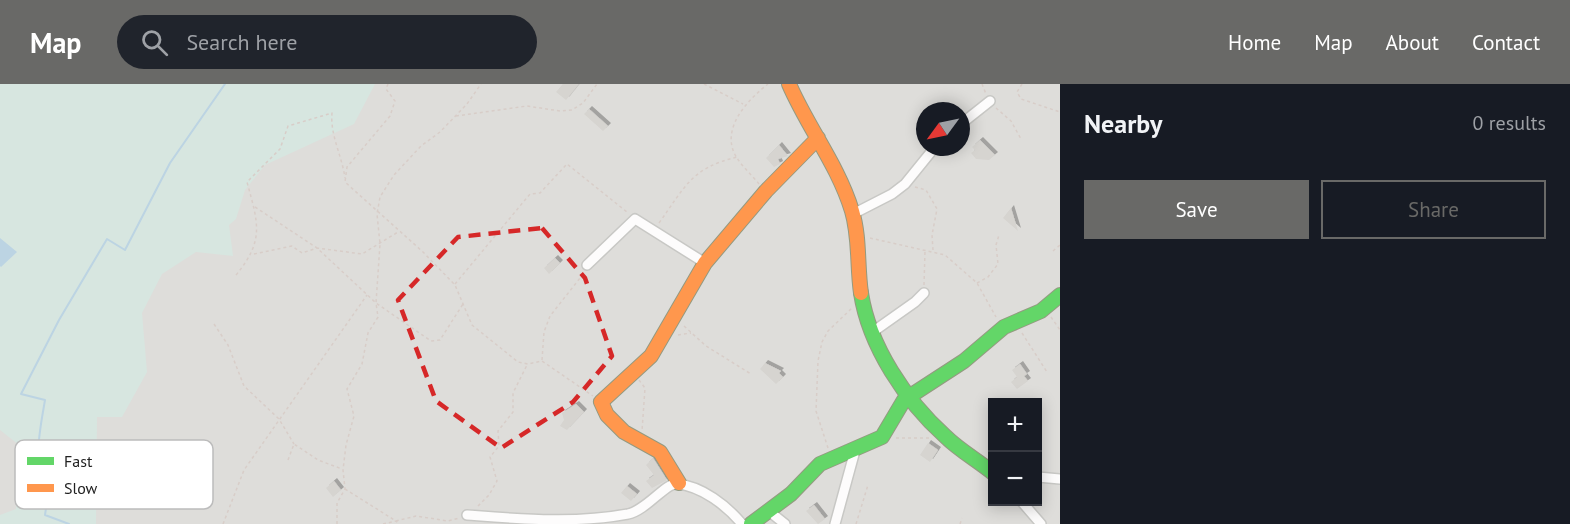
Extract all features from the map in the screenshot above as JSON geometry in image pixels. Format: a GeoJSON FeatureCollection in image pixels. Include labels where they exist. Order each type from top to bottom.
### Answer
{"type":"FeatureCollection","features":[{"type":"Feature","properties":{"kind":"street"},"geometry":{"type":"LineString","coordinates":[[789,84],[795,99],[818,138],[852,214],[858,234],[862,300],[886,359],[911,396],[946,438],[988,469]]}},
{"type":"Feature","properties":{"kind":"street"},"geometry":{"type":"LineString","coordinates":[[970,117],[990,101]]}},
{"type":"Feature","properties":{"kind":"street"},"geometry":{"type":"LineString","coordinates":[[679,483],[674,469],[661,454],[642,444],[617,425],[604,411],[601,402],[643,365],[675,318],[705,263],[766,191],[818,138]]}},
{"type":"Feature","properties":{"kind":"street"},"geometry":{"type":"LineString","coordinates":[[852,214],[892,195],[905,184],[928,156]]}},
{"type":"Feature","properties":{"kind":"street"},"geometry":{"type":"LineString","coordinates":[[587,265],[634,219],[705,263]]}},
{"type":"Feature","properties":{"kind":"street"},"geometry":{"type":"LineString","coordinates":[[874,331],[924,293]]}},
{"type":"Feature","properties":{"kind":"street"},"geometry":{"type":"LineString","coordinates":[[751,524],[770,512],[820,464],[831,457],[882,437],[904,400],[964,361],[1010,325],[1046,308],[1060,295]]}},
{"type":"Feature","properties":{"kind":"street"},"geometry":{"type":"LineString","coordinates":[[835,524],[856,447]]}},
{"type":"Feature","properties":{"kind":"street"},"geometry":{"type":"LineString","coordinates":[[1042,477],[1060,479]]}},
{"type":"Feature","properties":{"kind":"street"},"geometry":{"type":"LineString","coordinates":[[467,515],[575,522],[603,519],[641,510],[666,488],[679,483],[712,498],[728,509],[742,524]]}},
{"type":"Feature","properties":{"kind":"street"},"geometry":{"type":"LineString","coordinates":[[1026,506],[1041,524]]}},
{"type":"Feature","properties":{"kind":"street"},"geometry":{"type":"LineString","coordinates":[[770,512],[785,524]]}},
{"type":"Feature","properties":{"kind":"path"},"geometry":{"type":"LineString","coordinates":[[345,182],[347,167],[390,116],[395,101],[386,89],[388,84]]}},
{"type":"Feature","properties":{"kind":"path"},"geometry":{"type":"LineString","coordinates":[[337,524],[337,503],[345,489],[343,470],[354,416],[347,389],[362,364],[368,333],[378,317],[376,303],[380,244],[377,213],[380,197],[394,175],[421,146],[455,116],[481,84]]}},
{"type":"Feature","properties":{"kind":"path"},"geometry":{"type":"LineString","coordinates":[[455,116],[527,106],[560,111],[572,110],[583,103],[597,84]]}},
{"type":"Feature","properties":{"kind":"path"},"geometry":{"type":"LineString","coordinates":[[704,84],[744,105]]}},
{"type":"Feature","properties":{"kind":"path"},"geometry":{"type":"LineString","coordinates":[[766,191],[733,151],[732,133],[744,105],[768,84]]}},
{"type":"Feature","properties":{"kind":"path"},"geometry":{"type":"LineString","coordinates":[[982,84],[990,101],[1011,120],[1021,139]]}},
{"type":"Feature","properties":{"kind":"path"},"geometry":{"type":"LineString","coordinates":[[1022,84],[1017,92],[1021,99],[1060,112]]}},
{"type":"Feature","properties":{"kind":"path"},"geometry":{"type":"LineString","coordinates":[[236,275],[253,255],[257,234],[254,207],[247,182],[280,149],[288,126],[332,112],[331,126],[343,162],[345,182],[454,285],[472,325],[492,338],[508,355],[528,364],[542,361],[601,402]]}},
{"type":"Feature","properties":{"kind":"path"},"geometry":{"type":"LineString","coordinates":[[654,231],[693,176],[705,167],[737,157]]}},
{"type":"Feature","properties":{"kind":"path"},"geometry":{"type":"LineString","coordinates":[[454,285],[530,194],[540,194],[567,164],[634,219]]}},
{"type":"Feature","properties":{"kind":"path"},"geometry":{"type":"LineString","coordinates":[[905,184],[926,190],[937,209],[932,235],[933,250]]}},
{"type":"Feature","properties":{"kind":"path"},"geometry":{"type":"LineString","coordinates":[[254,207],[317,248],[376,303],[431,341],[440,340],[463,304]]}},
{"type":"Feature","properties":{"kind":"path"},"geometry":{"type":"LineString","coordinates":[[253,255],[292,246],[302,253],[317,248],[362,254],[399,232]]}},
{"type":"Feature","properties":{"kind":"path"},"geometry":{"type":"LineString","coordinates":[[858,234],[933,250],[945,255],[977,283],[988,308],[1010,325],[1047,372]]}},
{"type":"Feature","properties":{"kind":"path"},"geometry":{"type":"LineString","coordinates":[[977,283],[988,277],[998,264],[996,245],[999,235]]}},
{"type":"Feature","properties":{"kind":"path"},"geometry":{"type":"LineString","coordinates":[[1053,251],[1060,246]]}},
{"type":"Feature","properties":{"kind":"path"},"geometry":{"type":"LineString","coordinates":[[924,293],[925,250]]}},
{"type":"Feature","properties":{"kind":"path"},"geometry":{"type":"LineString","coordinates":[[542,361],[544,332],[550,316],[583,276],[587,265]]}},
{"type":"Feature","properties":{"kind":"path"},"geometry":{"type":"LineString","coordinates":[[223,524],[244,470],[368,295]]}},
{"type":"Feature","properties":{"kind":"path"},"geometry":{"type":"LineString","coordinates":[[831,457],[816,411],[818,361],[822,342],[828,331],[862,300]]}},
{"type":"Feature","properties":{"kind":"path"},"geometry":{"type":"LineString","coordinates":[[1046,308],[1060,330]]}},
{"type":"Feature","properties":{"kind":"path"},"geometry":{"type":"LineString","coordinates":[[675,318],[706,346],[751,374]]}},
{"type":"Feature","properties":{"kind":"path"},"geometry":{"type":"LineString","coordinates":[[214,324],[228,345],[244,386],[279,419],[294,444],[318,460],[343,470]]}},
{"type":"Feature","properties":{"kind":"path"},"geometry":{"type":"LineString","coordinates":[[383,524],[416,516],[448,521],[467,515],[489,495],[497,481],[490,457],[499,446],[498,431],[513,412],[513,393],[528,364]]}},
{"type":"Feature","properties":{"kind":"path"},"geometry":{"type":"LineString","coordinates":[[642,433],[645,388]]}},
{"type":"Feature","properties":{"kind":"path"},"geometry":{"type":"LineString","coordinates":[[882,437],[946,438]]}},
{"type":"Feature","properties":{"kind":"path"},"geometry":{"type":"LineString","coordinates":[[288,460],[294,444]]}},
{"type":"Feature","properties":{"kind":"path"},"geometry":{"type":"LineString","coordinates":[[856,524],[868,485]]}},
{"type":"Feature","properties":{"kind":"path"},"geometry":{"type":"LineString","coordinates":[[345,489],[399,524]]}},
{"type":"Feature","properties":{"kind":"path"},"geometry":{"type":"LineString","coordinates":[[960,524],[963,518]]}},
{"type":"Feature","properties":{"kind":"path"},"geometry":{"type":"LineString","coordinates":[[445,524],[448,521]]}},
{"type":"Feature","properties":{"kind":"highlighted area"},"geometry":{"type":"Polygon","coordinates":[[[542,228],[585,278],[612,356],[573,402],[501,448],[436,401],[398,300],[458,237],[542,228]]]}},
{"type":"Feature","properties":{"kind":"shaded area"},"geometry":{"type":"Polygon","coordinates":[[[0,84],[1060,84],[1060,524],[0,524],[0,84]]]}},
{"type":"Feature","properties":{"kind":"shaded area"},"geometry":{"type":"Polygon","coordinates":[[[0,84],[375,84],[354,124],[265,165],[245,190],[236,219],[229,225],[233,256],[196,252],[162,274],[142,313],[147,372],[122,417],[97,417],[97,440],[15,440],[15,442],[0,430],[0,84]]]}},
{"type":"Feature","properties":{"kind":"shaded area"},"geometry":{"type":"Polygon","coordinates":[[[16,509],[96,509],[96,524],[0,524],[0,515],[16,509]]]}},
{"type":"Feature","properties":{"kind":"water"},"geometry":{"type":"Polygon","coordinates":[[[0,238],[17,252],[1,267],[0,266],[0,238]]]}},
{"type":"Feature","properties":{"kind":"building"},"geometry":{"type":"Polygon","coordinates":[[[563,84],[579,84],[566,100],[556,92],[563,84]]]}},
{"type":"Feature","properties":{"kind":"building"},"geometry":{"type":"Polygon","coordinates":[[[589,109],[608,126],[603,131],[584,114],[589,109]]]}},
{"type":"Feature","properties":{"kind":"building"},"geometry":{"type":"Polygon","coordinates":[[[980,140],[995,155],[989,160],[976,159],[971,153],[975,150],[972,147],[980,140]]]}},
{"type":"Feature","properties":{"kind":"building"},"geometry":{"type":"Polygon","coordinates":[[[779,145],[788,156],[778,159],[780,164],[774,167],[766,158],[779,145]]]}},
{"type":"Feature","properties":{"kind":"building"},"geometry":{"type":"Polygon","coordinates":[[[1011,208],[1018,231],[1003,218],[1011,208]]]}},
{"type":"Feature","properties":{"kind":"building"},"geometry":{"type":"Polygon","coordinates":[[[555,258],[560,263],[549,274],[544,268],[555,258]]]}},
{"type":"Feature","properties":{"kind":"building"},"geometry":{"type":"Polygon","coordinates":[[[765,363],[781,371],[779,373],[783,377],[776,384],[760,369],[765,363]]]}},
{"type":"Feature","properties":{"kind":"building"},"geometry":{"type":"Polygon","coordinates":[[[1020,364],[1027,374],[1024,376],[1028,381],[1017,389],[1011,382],[1017,377],[1012,370],[1020,364]]]}},
{"type":"Feature","properties":{"kind":"building"},"geometry":{"type":"Polygon","coordinates":[[[576,404],[584,412],[567,430],[560,426],[564,420],[562,413],[576,404]]]}},
{"type":"Feature","properties":{"kind":"building"},"geometry":{"type":"Polygon","coordinates":[[[928,443],[938,450],[930,462],[920,455],[928,443]]]}},
{"type":"Feature","properties":{"kind":"building"},"geometry":{"type":"Polygon","coordinates":[[[653,458],[667,480],[652,488],[646,481],[654,475],[646,465],[653,458]]]}},
{"type":"Feature","properties":{"kind":"building"},"geometry":{"type":"Polygon","coordinates":[[[334,481],[341,490],[333,497],[326,488],[334,481]]]}},
{"type":"Feature","properties":{"kind":"building"},"geometry":{"type":"Polygon","coordinates":[[[627,486],[637,494],[631,501],[621,493],[627,486]]]}},
{"type":"Feature","properties":{"kind":"building"},"geometry":{"type":"Polygon","coordinates":[[[814,505],[825,519],[818,524],[806,511],[814,505]]]}},
{"type":"Feature","properties":{"kind":"waterway"},"geometry":{"type":"LineString","coordinates":[[39,440],[45,400],[21,394],[59,320],[107,239],[125,250],[170,163],[225,84]]}},
{"type":"Feature","properties":{"kind":"waterway"},"geometry":{"type":"LineString","coordinates":[[46,509],[45,515],[69,524]]}},
{"type":"Feature","properties":{"kind":"traffic: fast"},"geometry":{"type":"LineString","coordinates":[[861,293],[872,333],[903,389],[950,441],[988,469]]}},
{"type":"Feature","properties":{"kind":"traffic: fast"},"geometry":{"type":"LineString","coordinates":[[751,524],[791,494],[820,464],[882,437],[904,400],[964,361],[1004,327],[1041,311],[1060,295]]}},
{"type":"Feature","properties":{"kind":"traffic: slow"},"geometry":{"type":"LineString","coordinates":[[789,84],[839,178],[852,211],[861,293]]}},
{"type":"Feature","properties":{"kind":"traffic: slow"},"geometry":{"type":"LineString","coordinates":[[679,483],[660,452],[624,432],[607,415],[601,402],[651,356],[705,263],[766,191],[818,138]]}}]}
